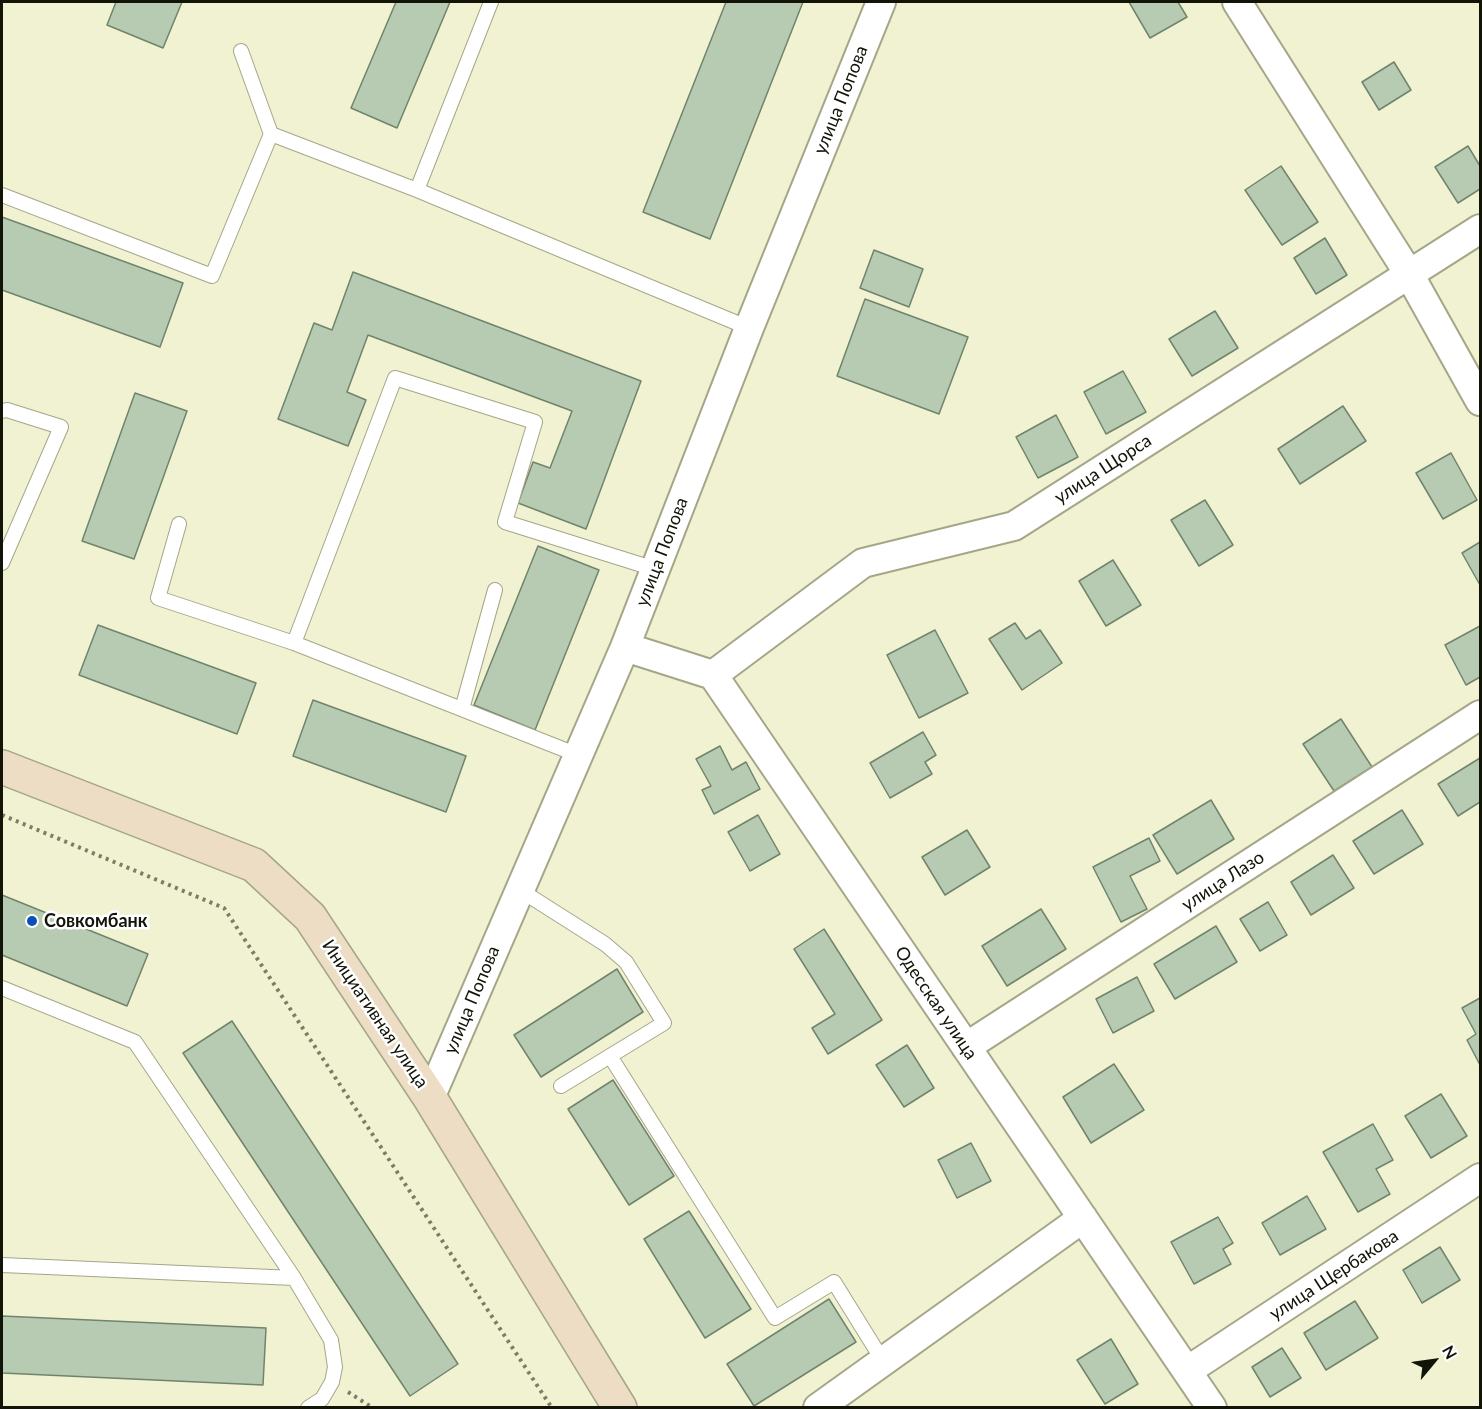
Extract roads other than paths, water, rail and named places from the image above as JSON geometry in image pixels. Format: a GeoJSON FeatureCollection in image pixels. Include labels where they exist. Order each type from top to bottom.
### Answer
{"type":"FeatureCollection","features":[{"type":"Feature","properties":{"kind":"main road","name":"Инициативная улица"},"geometry":{"type":"LineString","coordinates":[[2,767],[254,865],[310,917],[430,1098],[620,1407]]}},
{"type":"Feature","properties":{"kind":"street","name":"улица Попова"},"geometry":{"type":"LineString","coordinates":[[430,1098],[625,647],[749,328],[881,2]]}},
{"type":"Feature","properties":{"kind":"street"},"geometry":{"type":"LineString","coordinates":[[1237,2],[1409,274],[1480,401]]}},
{"type":"Feature","properties":{"kind":"street","name":"улица Щорса"},"geometry":{"type":"LineString","coordinates":[[713,675],[863,563],[1014,526],[1480,229]]}},
{"type":"Feature","properties":{"kind":"street"},"geometry":{"type":"LineString","coordinates":[[625,647],[713,675]]}},
{"type":"Feature","properties":{"kind":"street","name":"Одесская улица"},"geometry":{"type":"LineString","coordinates":[[713,675],[1212,1407]]}},
{"type":"Feature","properties":{"kind":"street","name":"улица Лазо"},"geometry":{"type":"LineString","coordinates":[[966,1047],[1480,715]]}},
{"type":"Feature","properties":{"kind":"street","name":"улица Щербакова"},"geometry":{"type":"LineString","coordinates":[[1187,1371],[1480,1178]]}},
{"type":"Feature","properties":{"kind":"street"},"geometry":{"type":"LineString","coordinates":[[818,1407],[1083,1218]]}},
{"type":"Feature","properties":{"kind":"lane"},"geometry":{"type":"LineString","coordinates":[[417,190],[491,2]]}},
{"type":"Feature","properties":{"kind":"lane"},"geometry":{"type":"LineString","coordinates":[[2,195],[212,276],[271,134],[241,51]]}},
{"type":"Feature","properties":{"kind":"lane"},"geometry":{"type":"LineString","coordinates":[[271,134],[417,190],[749,328]]}},
{"type":"Feature","properties":{"kind":"lane"},"geometry":{"type":"LineString","coordinates":[[294,643],[394,378],[535,423],[506,522],[655,569]]}},
{"type":"Feature","properties":{"kind":"lane"},"geometry":{"type":"LineString","coordinates":[[2,411],[6,410],[61,427],[2,563]]}},
{"type":"Feature","properties":{"kind":"lane"},"geometry":{"type":"LineString","coordinates":[[179,524],[158,598],[294,643],[578,755]]}},
{"type":"Feature","properties":{"kind":"lane"},"geometry":{"type":"LineString","coordinates":[[462,709],[495,590]]}},
{"type":"Feature","properties":{"kind":"lane"},"geometry":{"type":"LineString","coordinates":[[520,890],[605,944],[626,962],[664,1023],[561,1086]]}},
{"type":"Feature","properties":{"kind":"lane"},"geometry":{"type":"LineString","coordinates":[[2,988],[135,1042],[294,1278],[331,1340],[335,1366],[332,1382],[322,1399],[308,1407]]}},
{"type":"Feature","properties":{"kind":"lane"},"geometry":{"type":"LineString","coordinates":[[610,1056],[775,1317],[834,1282],[883,1361]]}},
{"type":"Feature","properties":{"kind":"lane"},"geometry":{"type":"LineString","coordinates":[[2,1265],[294,1278]]}},
{"type":"Feature","properties":{"kind":"place","name":"Совкомбанк"},"geometry":{"type":"Point","coordinates":[32,921]}}]}
